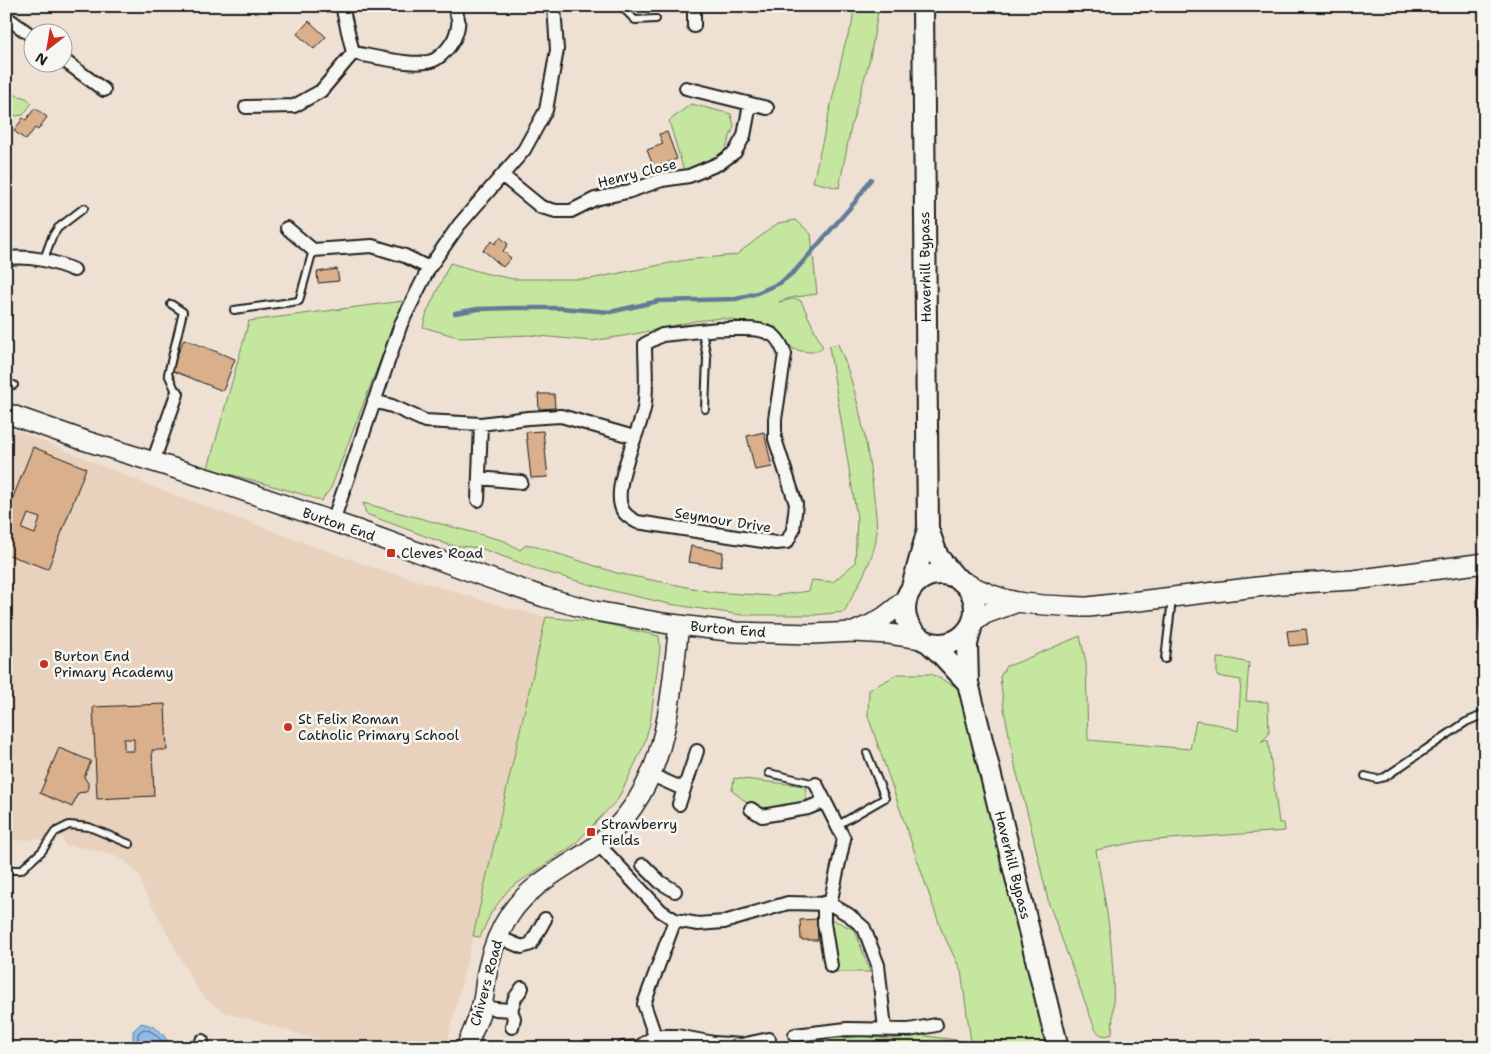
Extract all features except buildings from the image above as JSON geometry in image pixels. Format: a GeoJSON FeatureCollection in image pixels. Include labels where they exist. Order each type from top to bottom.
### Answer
{"type":"FeatureCollection","features":[{"type":"Feature","properties":{"kind":"main road","name":"Haverhill Bypass"},"geometry":{"type":"LineString","coordinates":[[909,592],[928,529],[923,6]]}},
{"type":"Feature","properties":{"kind":"main road","name":"Haverhill Bypass"},"geometry":{"type":"LineString","coordinates":[[928,529],[938,557],[959,579]]}},
{"type":"Feature","properties":{"kind":"main road"},"geometry":{"type":"LineString","coordinates":[[925,641],[941,645],[952,643],[963,637],[972,626],[976,612],[975,601],[971,591],[959,579],[943,574],[931,574],[921,579],[909,592],[905,609],[907,621],[913,632],[943,656],[968,682]]}},
{"type":"Feature","properties":{"kind":"main road","name":"Haverhill Bypass"},"geometry":{"type":"LineString","coordinates":[[972,626],[967,644],[968,682],[1058,1048]]}},
{"type":"Feature","properties":{"kind":"street"},"geometry":{"type":"LineString","coordinates":[[342,6],[353,52]]}},
{"type":"Feature","properties":{"kind":"street"},"geometry":{"type":"LineString","coordinates":[[353,52],[414,64],[435,60],[450,47],[457,32],[458,17],[453,6]]}},
{"type":"Feature","properties":{"kind":"street"},"geometry":{"type":"LineString","coordinates":[[333,521],[401,324],[429,268],[459,225],[524,150],[546,110],[557,50],[554,6]]}},
{"type":"Feature","properties":{"kind":"street"},"geometry":{"type":"LineString","coordinates":[[694,6],[694,26]]}},
{"type":"Feature","properties":{"kind":"street"},"geometry":{"type":"LineString","coordinates":[[6,17],[22,29]]}},
{"type":"Feature","properties":{"kind":"street"},"geometry":{"type":"LineString","coordinates":[[246,107],[294,106],[322,91],[353,52]]}},
{"type":"Feature","properties":{"kind":"street"},"geometry":{"type":"LineString","coordinates":[[72,66],[104,90]]}},
{"type":"Feature","properties":{"kind":"street"},"geometry":{"type":"LineString","coordinates":[[686,88],[767,108]]}},
{"type":"Feature","properties":{"kind":"street","name":"Henry Close"},"geometry":{"type":"LineString","coordinates":[[503,176],[541,207],[571,211],[595,199],[628,192],[662,180],[689,176],[720,163],[735,152],[744,136],[750,104]]}},
{"type":"Feature","properties":{"kind":"street"},"geometry":{"type":"LineString","coordinates":[[288,228],[313,250],[372,246],[405,256],[429,268]]}},
{"type":"Feature","properties":{"kind":"street"},"geometry":{"type":"LineString","coordinates":[[6,258],[44,259],[74,270]]}},
{"type":"Feature","properties":{"kind":"street","name":"Seymour Drive"},"geometry":{"type":"LineString","coordinates":[[755,330],[772,334],[781,345],[785,354],[774,419],[775,439],[796,504],[792,530],[787,542],[776,543],[637,522],[626,515],[621,506],[619,490],[634,437],[643,412],[645,344],[662,334],[755,330]]}},
{"type":"Feature","properties":{"kind":"street"},"geometry":{"type":"LineString","coordinates":[[153,462],[176,394]]}},
{"type":"Feature","properties":{"kind":"street"},"geometry":{"type":"LineString","coordinates":[[374,401],[392,406],[425,420],[481,424],[561,416],[634,437]]}},
{"type":"Feature","properties":{"kind":"street","name":"Burton End"},"geometry":{"type":"LineString","coordinates":[[6,413],[333,521],[544,597],[595,611],[679,625],[746,632],[812,634],[854,632],[889,634],[925,641]]}},
{"type":"Feature","properties":{"kind":"street"},"geometry":{"type":"LineString","coordinates":[[478,500],[481,424]]}},
{"type":"Feature","properties":{"kind":"street"},"geometry":{"type":"LineString","coordinates":[[479,478],[521,482]]}},
{"type":"Feature","properties":{"kind":"street"},"geometry":{"type":"LineString","coordinates":[[959,579],[990,594],[1018,602],[1088,606],[1172,598],[1282,584],[1354,580],[1484,563]]}},
{"type":"Feature","properties":{"kind":"street","name":"Burton End"},"geometry":{"type":"LineString","coordinates":[[854,632],[872,625],[896,609],[909,592]]}},
{"type":"Feature","properties":{"kind":"street"},"geometry":{"type":"LineString","coordinates":[[972,626],[985,614],[1018,602]]}},
{"type":"Feature","properties":{"kind":"street","name":"Chivers Road"},"geometry":{"type":"LineString","coordinates":[[466,1048],[482,1006],[488,968],[498,937],[512,911],[540,883],[598,844],[620,823],[652,775],[668,713],[679,625]]}},
{"type":"Feature","properties":{"kind":"street"},"geometry":{"type":"LineString","coordinates":[[679,804],[697,751]]}},
{"type":"Feature","properties":{"kind":"street"},"geometry":{"type":"LineString","coordinates":[[652,775],[683,789]]}},
{"type":"Feature","properties":{"kind":"street"},"geometry":{"type":"LineString","coordinates":[[816,784],[844,839],[824,923],[831,966]]}},
{"type":"Feature","properties":{"kind":"street"},"geometry":{"type":"LineString","coordinates":[[751,809],[762,816],[808,808],[825,801]]}},
{"type":"Feature","properties":{"kind":"street"},"geometry":{"type":"LineString","coordinates":[[598,844],[661,911],[675,920],[698,924],[724,922],[788,902],[827,904],[849,915],[864,928],[878,965],[885,1029]]}},
{"type":"Feature","properties":{"kind":"street"},"geometry":{"type":"LineString","coordinates":[[643,865],[660,882],[675,891]]}},
{"type":"Feature","properties":{"kind":"street"},"geometry":{"type":"LineString","coordinates":[[646,895],[660,882]]}},
{"type":"Feature","properties":{"kind":"street"},"geometry":{"type":"LineString","coordinates":[[498,937],[522,947],[531,944],[545,919]]}},
{"type":"Feature","properties":{"kind":"street"},"geometry":{"type":"LineString","coordinates":[[655,1036],[644,1004],[675,920]]}},
{"type":"Feature","properties":{"kind":"street"},"geometry":{"type":"LineString","coordinates":[[512,1027],[514,1018],[511,1010],[515,998],[522,988]]}},
{"type":"Feature","properties":{"kind":"street"},"geometry":{"type":"LineString","coordinates":[[482,1006],[511,1010]]}},
{"type":"Feature","properties":{"kind":"street"},"geometry":{"type":"LineString","coordinates":[[795,1035],[847,1029],[909,1030],[936,1025]]}},
{"type":"Feature","properties":{"kind":"street"},"geometry":{"type":"LineString","coordinates":[[623,1048],[639,1047],[655,1036],[677,1036],[714,1043],[741,1045],[768,1039]]}},
{"type":"Feature","properties":{"kind":"lane"},"geometry":{"type":"LineString","coordinates":[[624,6],[625,10],[635,20],[656,18]]}},
{"type":"Feature","properties":{"kind":"lane"},"geometry":{"type":"LineString","coordinates":[[44,259],[52,237],[58,228],[84,208]]}},
{"type":"Feature","properties":{"kind":"lane"},"geometry":{"type":"LineString","coordinates":[[234,310],[299,301],[313,250]]}},
{"type":"Feature","properties":{"kind":"lane"},"geometry":{"type":"LineString","coordinates":[[171,304],[183,312],[168,374],[176,394]]}},
{"type":"Feature","properties":{"kind":"lane"},"geometry":{"type":"LineString","coordinates":[[702,331],[706,358],[705,409]]}},
{"type":"Feature","properties":{"kind":"lane"},"geometry":{"type":"LineString","coordinates":[[6,383],[14,385]]}},
{"type":"Feature","properties":{"kind":"lane"},"geometry":{"type":"LineString","coordinates":[[1484,563],[1482,597],[1485,639]]}},
{"type":"Feature","properties":{"kind":"lane"},"geometry":{"type":"LineString","coordinates":[[1165,660],[1172,598]]}},
{"type":"Feature","properties":{"kind":"lane"},"geometry":{"type":"LineString","coordinates":[[1365,776],[1377,779],[1385,777],[1485,711]]}},
{"type":"Feature","properties":{"kind":"lane"},"geometry":{"type":"LineString","coordinates":[[838,825],[885,798],[867,753]]}},
{"type":"Feature","properties":{"kind":"lane"},"geometry":{"type":"LineString","coordinates":[[768,773],[816,784]]}},
{"type":"Feature","properties":{"kind":"lane"},"geometry":{"type":"LineString","coordinates":[[6,870],[21,870],[42,851],[55,832],[69,825],[89,826],[130,844]]}},
{"type":"Feature","properties":{"kind":"shaded area","name":"St Felix Roman Catholic Primary School"},"geometry":{"type":"Polygon","coordinates":[[[6,426],[156,488],[363,564],[505,607],[546,617],[446,1048],[347,1048],[226,1013],[208,1001],[197,989],[144,891],[139,874],[124,860],[107,853],[64,845],[63,837],[6,840],[6,426]]]}},
{"type":"Feature","properties":{"kind":"green space"},"geometry":{"type":"Polygon","coordinates":[[[854,6],[879,6],[870,58],[851,127],[839,188],[813,182],[845,44],[852,25],[854,6]]]}},
{"type":"Feature","properties":{"kind":"green space"},"geometry":{"type":"Polygon","coordinates":[[[6,92],[26,98],[32,103],[23,115],[16,116],[6,109],[6,92]]]}},
{"type":"Feature","properties":{"kind":"green space"},"geometry":{"type":"Polygon","coordinates":[[[691,104],[731,114],[734,126],[724,153],[684,171],[669,121],[691,104]]]}},
{"type":"Feature","properties":{"kind":"green space"},"geometry":{"type":"Polygon","coordinates":[[[796,220],[811,234],[817,294],[790,298],[779,302],[793,299],[801,301],[823,348],[820,350],[808,352],[793,349],[776,327],[721,318],[695,321],[592,341],[529,335],[461,338],[423,327],[427,312],[450,263],[513,279],[590,279],[685,260],[736,255],[778,223],[796,220]]]}},
{"type":"Feature","properties":{"kind":"green space"},"geometry":{"type":"Polygon","coordinates":[[[403,301],[331,488],[321,501],[208,468],[249,321],[403,301]]]}},
{"type":"Feature","properties":{"kind":"green space"},"geometry":{"type":"Polygon","coordinates":[[[838,344],[855,394],[863,429],[876,510],[876,539],[872,556],[844,612],[814,615],[742,615],[669,604],[613,591],[542,571],[480,548],[449,545],[366,514],[363,503],[505,541],[520,550],[526,545],[531,545],[617,573],[712,592],[772,596],[809,591],[812,580],[833,582],[855,563],[857,518],[829,346],[838,344]]]}},
{"type":"Feature","properties":{"kind":"green space"},"geometry":{"type":"Polygon","coordinates":[[[546,617],[602,623],[659,636],[660,648],[650,724],[643,747],[618,799],[574,845],[509,889],[491,913],[480,937],[473,936],[546,617]]]}},
{"type":"Feature","properties":{"kind":"green space"},"geometry":{"type":"Polygon","coordinates":[[[1080,636],[1086,662],[1088,740],[1190,749],[1196,721],[1221,725],[1238,731],[1241,680],[1217,676],[1217,658],[1249,663],[1246,701],[1268,702],[1269,734],[1260,743],[1268,740],[1279,823],[1284,823],[1285,831],[1142,841],[1096,850],[1108,923],[1113,970],[1112,1034],[1107,1035],[1101,1034],[1095,1029],[1049,904],[1016,770],[1000,677],[1006,666],[1080,636]]]}},
{"type":"Feature","properties":{"kind":"green space"},"geometry":{"type":"Polygon","coordinates":[[[898,674],[931,674],[959,688],[1048,1048],[757,1048],[796,1042],[864,1036],[887,1039],[901,1038],[911,1034],[971,1042],[961,971],[941,929],[868,716],[869,690],[898,674]]]}},
{"type":"Feature","properties":{"kind":"green space"},"geometry":{"type":"Polygon","coordinates":[[[734,778],[805,786],[807,804],[760,812],[732,791],[734,778]]]}},
{"type":"Feature","properties":{"kind":"green space"},"geometry":{"type":"Polygon","coordinates":[[[829,918],[855,930],[870,972],[836,972],[829,918]]]}},
{"type":"Feature","properties":{"kind":"green space"},"geometry":{"type":"Polygon","coordinates":[[[480,1040],[519,1048],[477,1048],[480,1040]]]}},
{"type":"Feature","properties":{"kind":"water"},"geometry":{"type":"Polygon","coordinates":[[[141,1023],[152,1026],[160,1031],[171,1048],[133,1048],[133,1031],[141,1023]]]}},
{"type":"Feature","properties":{"kind":"waterway"},"geometry":{"type":"LineString","coordinates":[[455,313],[478,309],[514,308],[561,308],[610,312],[659,301],[736,299],[757,293],[780,283],[795,271],[855,202],[871,179]]}},
{"type":"Feature","properties":{"kind":"place","name":"Cleves Road"},"geometry":{"type":"Point","coordinates":[391,553]}},
{"type":"Feature","properties":{"kind":"place","name":"Burton End Primary Academy"},"geometry":{"type":"Point","coordinates":[44,664]}},
{"type":"Feature","properties":{"kind":"place","name":"St Felix Roman Catholic Primary School"},"geometry":{"type":"Point","coordinates":[288,727]}},
{"type":"Feature","properties":{"kind":"place","name":"Strawberry Fields"},"geometry":{"type":"Point","coordinates":[591,832]}}]}
